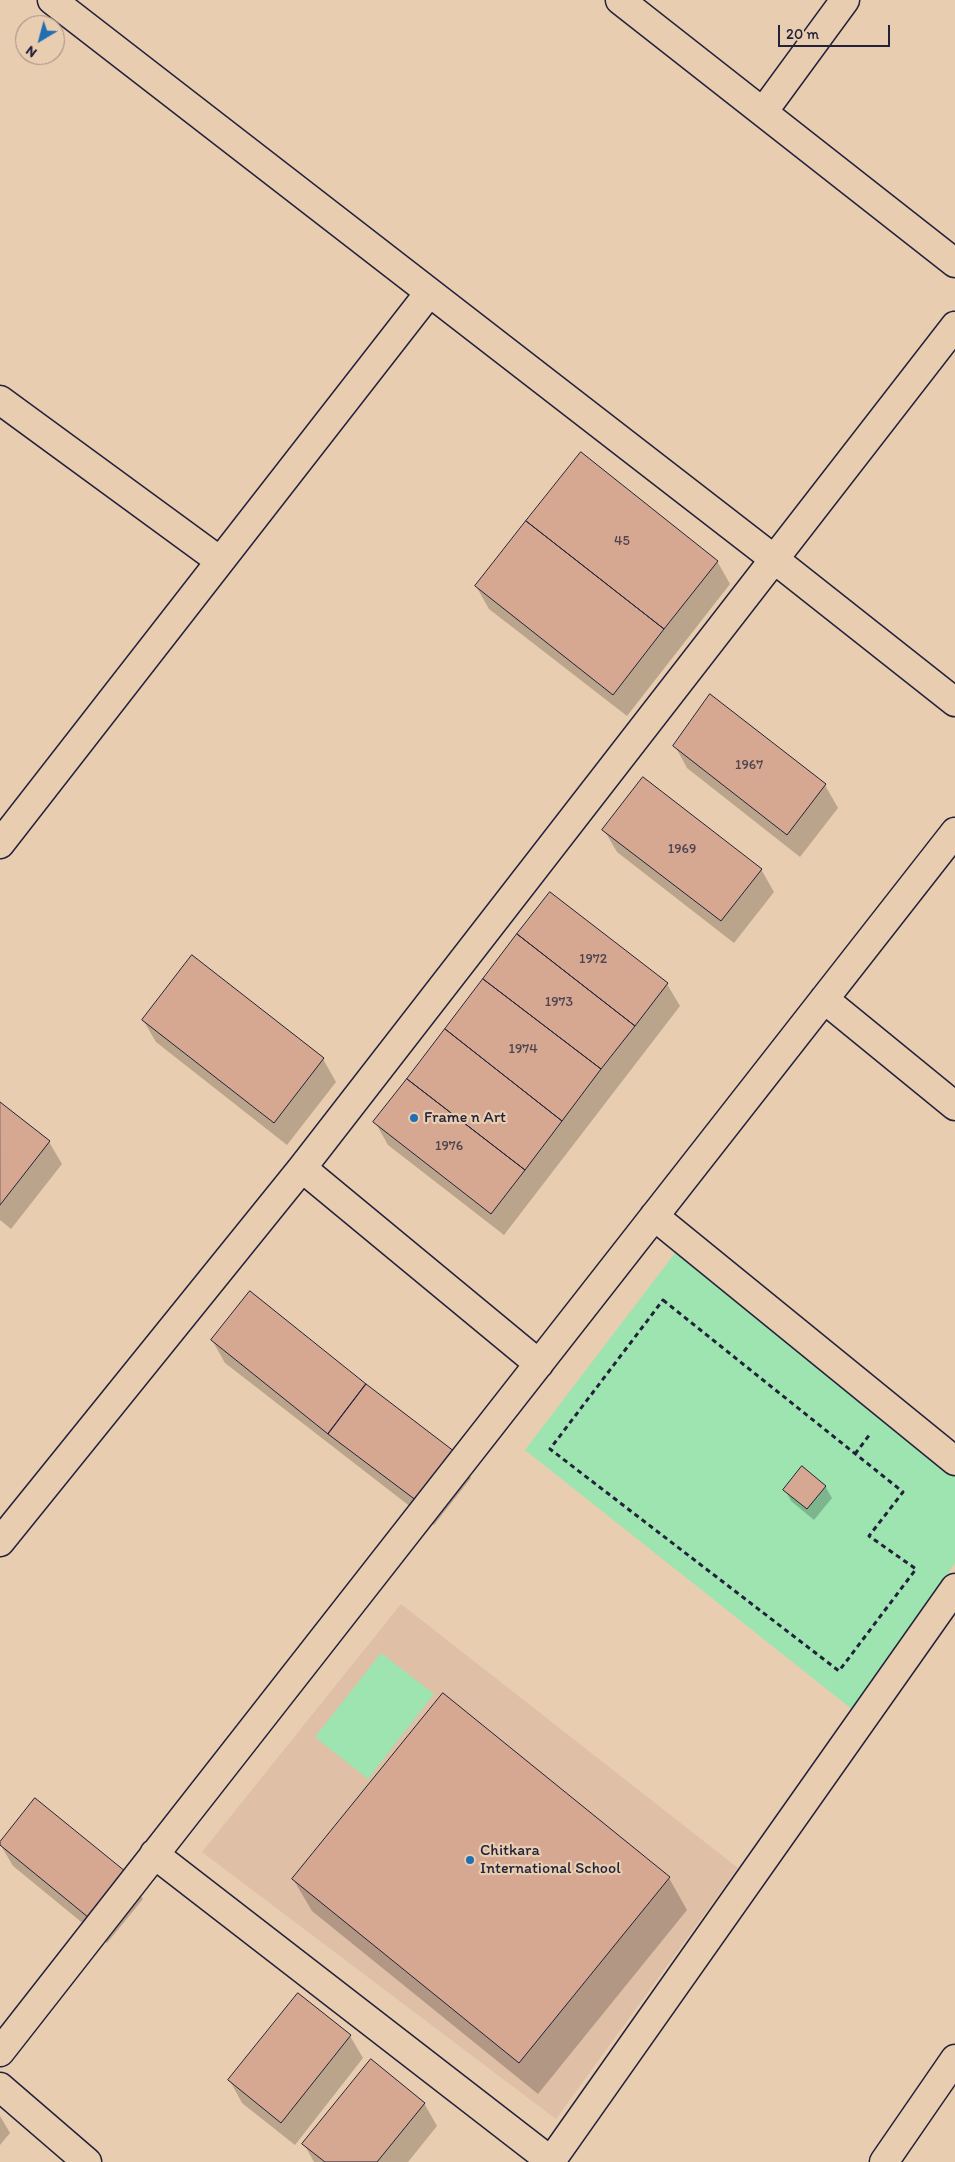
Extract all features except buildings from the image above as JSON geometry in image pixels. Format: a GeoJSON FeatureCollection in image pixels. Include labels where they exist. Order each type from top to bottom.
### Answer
{"type":"FeatureCollection","features":[{"type":"Feature","properties":{"kind":"street"},"geometry":{"type":"LineString","coordinates":[[52,0],[774,559],[955,702]]}},
{"type":"Feature","properties":{"kind":"street"},"geometry":{"type":"LineString","coordinates":[[620,0],[955,263]]}},
{"type":"Feature","properties":{"kind":"street"},"geometry":{"type":"LineString","coordinates":[[763,112],[845,0]]}},
{"type":"Feature","properties":{"kind":"street"},"geometry":{"type":"LineString","coordinates":[[0,844],[429,293]]}},
{"type":"Feature","properties":{"kind":"street"},"geometry":{"type":"LineString","coordinates":[[0,1540],[302,1168],[955,326]]}},
{"type":"Feature","properties":{"kind":"street"},"geometry":{"type":"LineString","coordinates":[[0,400],[220,561]]}},
{"type":"Feature","properties":{"kind":"street"},"geometry":{"type":"LineString","coordinates":[[0,2052],[955,832]]}},
{"type":"Feature","properties":{"kind":"street"},"geometry":{"type":"LineString","coordinates":[[824,999],[955,1106]]}},
{"type":"Feature","properties":{"kind":"street"},"geometry":{"type":"LineString","coordinates":[[302,1168],[538,1364]]}},
{"type":"Feature","properties":{"kind":"street"},"geometry":{"type":"LineString","coordinates":[[654,1216],[955,1461]]}},
{"type":"Feature","properties":{"kind":"street"},"geometry":{"type":"LineString","coordinates":[[154,1854],[552,2162],[955,1588]]}},
{"type":"Feature","properties":{"kind":"street"},"geometry":{"type":"LineString","coordinates":[[884,2162],[955,2059]]}},
{"type":"Feature","properties":{"kind":"street"},"geometry":{"type":"LineString","coordinates":[[0,2087],[87,2162]]}},
{"type":"Feature","properties":{"kind":"path"},"geometry":{"type":"LineString","coordinates":[[663,1300],[903,1492],[869,1536],[916,1569],[839,1670],[550,1449],[663,1300]]}},
{"type":"Feature","properties":{"kind":"shaded area","name":"Chitkara International School"},"geometry":{"type":"Polygon","coordinates":[[[401,1604],[738,1868],[556,2119],[202,1852],[401,1604]]]}},
{"type":"Feature","properties":{"kind":"green space"},"geometry":{"type":"Polygon","coordinates":[[[678,1249],[955,1474],[955,1563],[853,1710],[525,1450],[678,1249]]]}},
{"type":"Feature","properties":{"kind":"green space"},"geometry":{"type":"Polygon","coordinates":[[[381,1653],[434,1694],[368,1779],[315,1737],[381,1653]]]}},
{"type":"Feature","properties":{"kind":"place","name":"Frame n Art"},"geometry":{"type":"Point","coordinates":[414,1118]}},
{"type":"Feature","properties":{"kind":"place","name":"Chitkara International School"},"geometry":{"type":"Point","coordinates":[470,1860]}}]}
